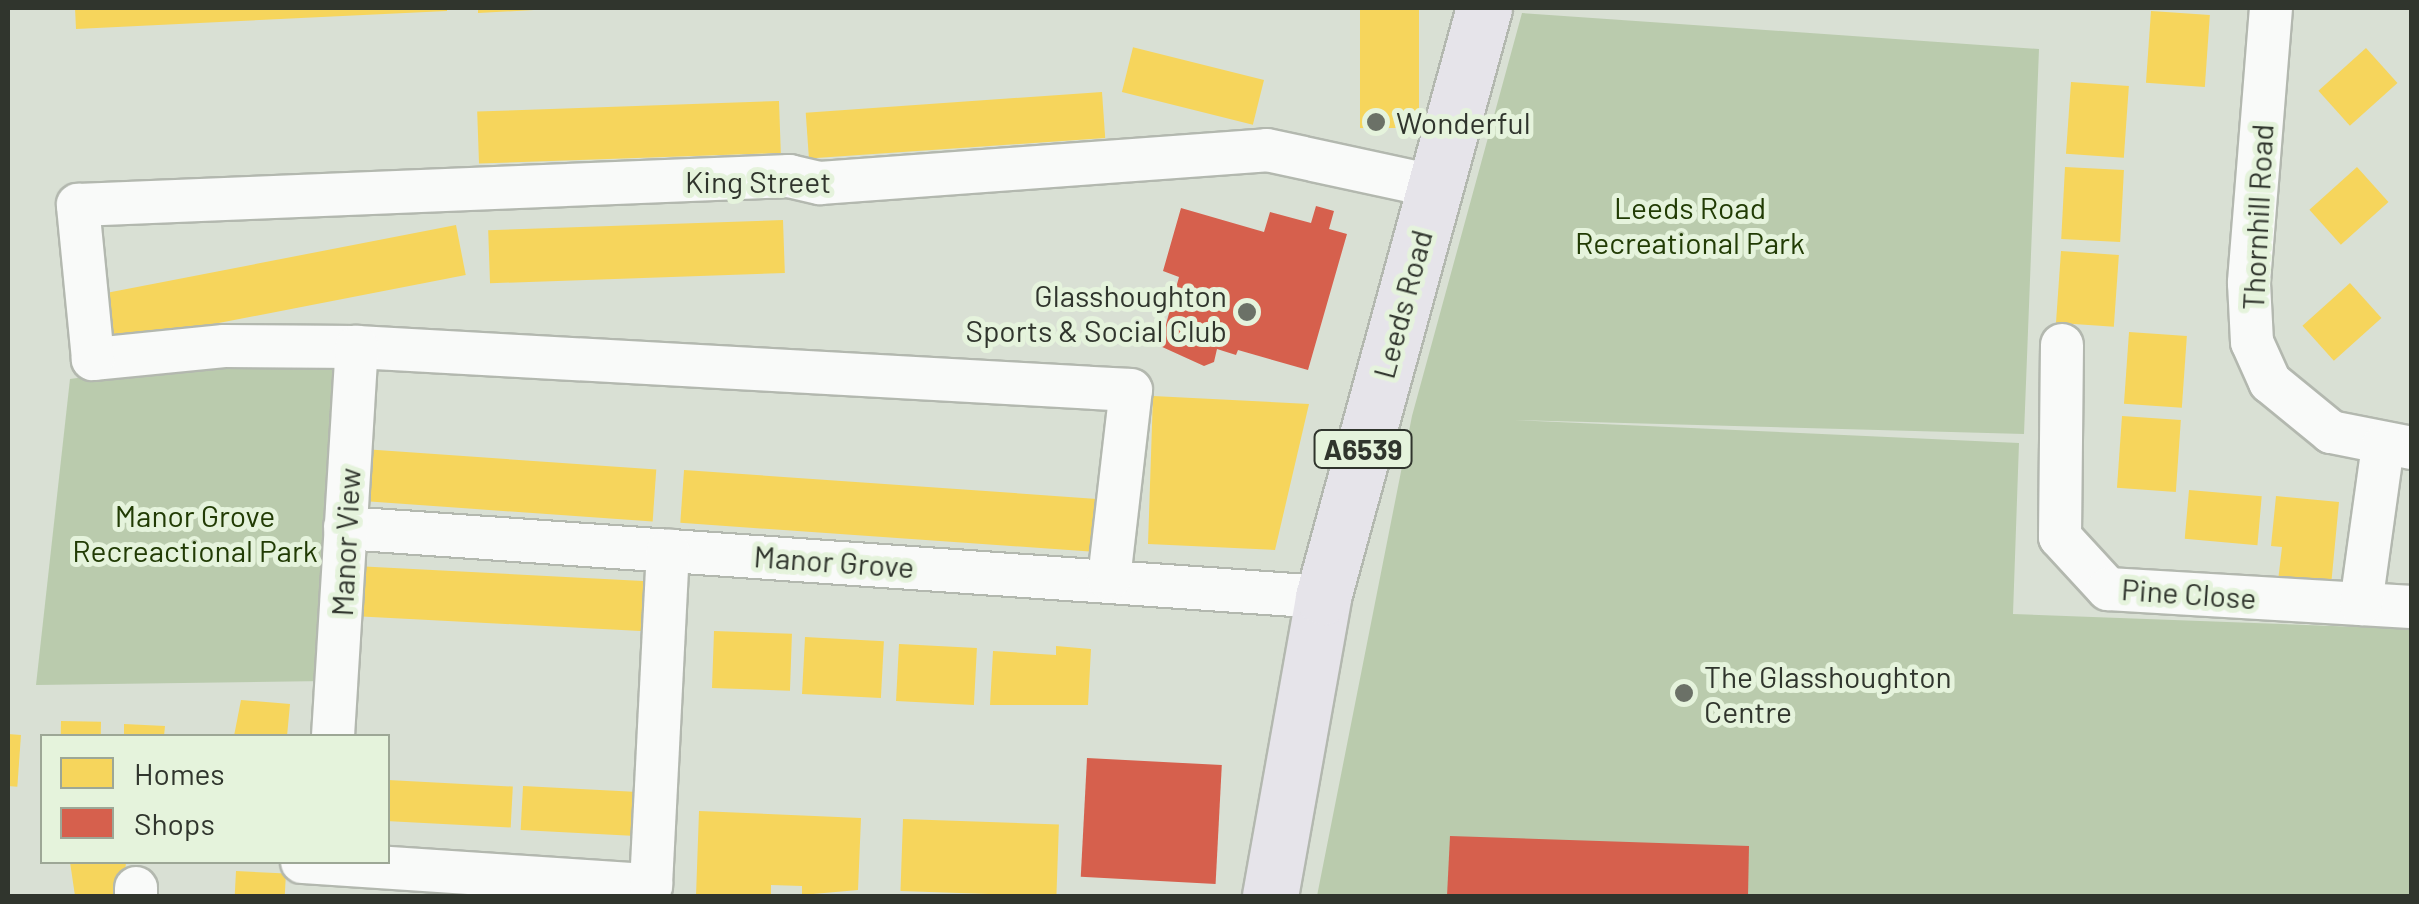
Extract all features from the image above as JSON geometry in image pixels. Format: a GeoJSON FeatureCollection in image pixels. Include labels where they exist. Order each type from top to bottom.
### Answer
{"type":"FeatureCollection","features":[{"type":"Feature","properties":{"kind":"main road","name":"Leeds Road"},"geometry":{"type":"LineString","coordinates":[[1270,896],[1322,596],[1484,8]]}},
{"type":"Feature","properties":{"kind":"street","name":"Thornhill Road"},"geometry":{"type":"LineString","coordinates":[[2270,8],[2249,283],[2252,342],[2270,382],[2331,432],[2397,447]]}},
{"type":"Feature","properties":{"kind":"street","name":"King Street"},"geometry":{"type":"LineString","coordinates":[[357,346],[224,346],[93,359],[78,205],[789,176],[820,183],[1267,150],[1434,186]]}},
{"type":"Feature","properties":{"kind":"street","name":"Pine Close"},"geometry":{"type":"LineString","coordinates":[[2062,345],[2060,537],[2108,589],[2412,607]]}},
{"type":"Feature","properties":{"kind":"street"},"geometry":{"type":"LineString","coordinates":[[357,346],[1131,390],[1109,579]]}},
{"type":"Feature","properties":{"kind":"street","name":"Manor View"},"geometry":{"type":"LineString","coordinates":[[333,734],[357,346]]}},
{"type":"Feature","properties":{"kind":"street"},"geometry":{"type":"LineString","coordinates":[[2361,604],[2397,447]]}},
{"type":"Feature","properties":{"kind":"street","name":"Manor Grove"},"geometry":{"type":"LineString","coordinates":[[345,528],[1322,596]]}},
{"type":"Feature","properties":{"kind":"street"},"geometry":{"type":"LineString","coordinates":[[319,871],[651,885],[668,550]]}},
{"type":"Feature","properties":{"kind":"green space","name":"Leeds Road Recreational Park"},"geometry":{"type":"Polygon","coordinates":[[[1522,13],[2039,49],[2024,434],[1514,420],[2019,443],[2013,614],[2411,629],[2411,896],[1317,896],[1412,416],[1522,13]]]}},
{"type":"Feature","properties":{"kind":"green space","name":"Manor Grove Recreactional Park"},"geometry":{"type":"Polygon","coordinates":[[[350,354],[326,681],[36,685],[70,379],[219,358],[350,354]]]}},
{"type":"Feature","properties":{"kind":"building: Homes"},"geometry":{"type":"Polygon","coordinates":[[[75,8],[447,8],[447,11],[76,29],[75,8]]]}},
{"type":"Feature","properties":{"kind":"building: Homes"},"geometry":{"type":"Polygon","coordinates":[[[478,8],[534,8],[534,10],[478,13],[478,8]]]}},
{"type":"Feature","properties":{"kind":"building: Homes"},"geometry":{"type":"Polygon","coordinates":[[[1360,8],[1419,8],[1419,128],[1360,128],[1360,8]]]}},
{"type":"Feature","properties":{"kind":"building: Homes"},"geometry":{"type":"Polygon","coordinates":[[[2151,11],[2210,15],[2205,87],[2146,83],[2151,11]]]}},
{"type":"Feature","properties":{"kind":"building: Homes"},"geometry":{"type":"Polygon","coordinates":[[[1133,47],[1264,80],[1253,125],[1122,92],[1133,47]]]}},
{"type":"Feature","properties":{"kind":"building: Homes"},"geometry":{"type":"Polygon","coordinates":[[[2366,48],[2397,83],[2350,126],[2318,91],[2366,48]]]}},
{"type":"Feature","properties":{"kind":"building: Homes"},"geometry":{"type":"Polygon","coordinates":[[[2071,82],[2129,86],[2124,158],[2066,154],[2071,82]]]}},
{"type":"Feature","properties":{"kind":"building: Homes"},"geometry":{"type":"Polygon","coordinates":[[[1102,92],[1105,138],[809,159],[806,113],[1102,92]]]}},
{"type":"Feature","properties":{"kind":"building: Homes"},"geometry":{"type":"Polygon","coordinates":[[[779,101],[781,153],[479,164],[477,112],[779,101]]]}},
{"type":"Feature","properties":{"kind":"building: Homes"},"geometry":{"type":"Polygon","coordinates":[[[2065,167],[2124,170],[2120,242],[2061,239],[2065,167]]]}},
{"type":"Feature","properties":{"kind":"building: Homes"},"geometry":{"type":"Polygon","coordinates":[[[2357,167],[2388,202],[2341,245],[2309,210],[2357,167]]]}},
{"type":"Feature","properties":{"kind":"building: Homes"},"geometry":{"type":"Polygon","coordinates":[[[783,220],[785,273],[490,283],[488,230],[783,220]]]}},
{"type":"Feature","properties":{"kind":"building: Homes"},"geometry":{"type":"Polygon","coordinates":[[[456,225],[466,275],[109,344],[100,294],[456,225]]]}},
{"type":"Feature","properties":{"kind":"building: Homes"},"geometry":{"type":"Polygon","coordinates":[[[2061,251],[2119,255],[2114,327],[2056,323],[2061,251]]]}},
{"type":"Feature","properties":{"kind":"building: Homes"},"geometry":{"type":"Polygon","coordinates":[[[2350,283],[2381,318],[2334,361],[2302,326],[2350,283]]]}},
{"type":"Feature","properties":{"kind":"building: Homes"},"geometry":{"type":"Polygon","coordinates":[[[2129,332],[2187,336],[2182,408],[2124,404],[2129,332]]]}},
{"type":"Feature","properties":{"kind":"building: Homes"},"geometry":{"type":"Polygon","coordinates":[[[1153,396],[1309,404],[1275,550],[1148,544],[1153,396]]]}},
{"type":"Feature","properties":{"kind":"building: Homes"},"geometry":{"type":"Polygon","coordinates":[[[2122,416],[2181,420],[2176,492],[2117,488],[2122,416]]]}},
{"type":"Feature","properties":{"kind":"building: Homes"},"geometry":{"type":"Polygon","coordinates":[[[363,449],[656,470],[653,521],[359,501],[363,449]]]}},
{"type":"Feature","properties":{"kind":"building: Homes"},"geometry":{"type":"Polygon","coordinates":[[[684,470],[1097,499],[1093,552],[680,523],[684,470]]]}},
{"type":"Feature","properties":{"kind":"building: Homes"},"geometry":{"type":"Polygon","coordinates":[[[2189,490],[2262,496],[2257,545],[2185,539],[2189,490]]]}},
{"type":"Feature","properties":{"kind":"building: Homes"},"geometry":{"type":"Polygon","coordinates":[[[2276,496],[2339,502],[2331,586],[2278,581],[2282,547],[2271,546],[2276,496]]]}},
{"type":"Feature","properties":{"kind":"building: Homes"},"geometry":{"type":"Polygon","coordinates":[[[355,566],[653,582],[650,632],[352,616],[355,566]]]}},
{"type":"Feature","properties":{"kind":"building: Homes"},"geometry":{"type":"Polygon","coordinates":[[[714,631],[792,634],[790,691],[712,688],[714,631]]]}},
{"type":"Feature","properties":{"kind":"building: Homes"},"geometry":{"type":"Polygon","coordinates":[[[805,637],[884,641],[881,698],[802,694],[805,637]]]}},
{"type":"Feature","properties":{"kind":"building: Homes"},"geometry":{"type":"Polygon","coordinates":[[[899,644],[977,648],[974,705],[896,701],[899,644]]]}},
{"type":"Feature","properties":{"kind":"building: Homes"},"geometry":{"type":"Polygon","coordinates":[[[1056,646],[1091,649],[1088,705],[990,705],[993,651],[1056,655],[1056,646]]]}},
{"type":"Feature","properties":{"kind":"building: Homes"},"geometry":{"type":"Polygon","coordinates":[[[241,700],[290,704],[287,734],[234,734],[241,700]]]}},
{"type":"Feature","properties":{"kind":"building: Homes"},"geometry":{"type":"Polygon","coordinates":[[[61,721],[101,722],[101,734],[61,734],[61,721]]]}},
{"type":"Feature","properties":{"kind":"building: Homes"},"geometry":{"type":"Polygon","coordinates":[[[124,724],[165,726],[164,734],[124,734],[124,724]]]}},
{"type":"Feature","properties":{"kind":"building: Homes"},"geometry":{"type":"Polygon","coordinates":[[[8,734],[21,735],[17,787],[8,786],[8,734]]]}},
{"type":"Feature","properties":{"kind":"building: Homes"},"geometry":{"type":"Polygon","coordinates":[[[390,780],[513,787],[511,827],[390,821],[390,780]]]}},
{"type":"Feature","properties":{"kind":"building: Homes"},"geometry":{"type":"Polygon","coordinates":[[[523,786],[643,792],[641,836],[521,830],[523,786]]]}},
{"type":"Feature","properties":{"kind":"building: Homes"},"geometry":{"type":"Polygon","coordinates":[[[699,811],[861,818],[858,890],[802,895],[802,886],[771,885],[771,896],[696,896],[699,811]]]}},
{"type":"Feature","properties":{"kind":"building: Homes"},"geometry":{"type":"Polygon","coordinates":[[[903,819],[1059,824],[1056,896],[900,891],[903,819]]]}},
{"type":"Feature","properties":{"kind":"building: Homes"},"geometry":{"type":"Polygon","coordinates":[[[70,864],[126,864],[123,896],[75,896],[70,864]]]}},
{"type":"Feature","properties":{"kind":"building: Homes"},"geometry":{"type":"Polygon","coordinates":[[[236,871],[286,874],[285,896],[235,896],[236,871]]]}},
{"type":"Feature","properties":{"kind":"building: Shops","name":"Glasshoughton Sports & Social Club"},"geometry":{"type":"Polygon","coordinates":[[[1316,206],[1334,211],[1329,229],[1347,234],[1308,370],[1238,350],[1236,355],[1217,349],[1214,362],[1204,366],[1160,346],[1179,277],[1163,271],[1181,208],[1264,232],[1270,212],[1311,223],[1316,206]]]}},
{"type":"Feature","properties":{"kind":"building: Shops"},"geometry":{"type":"Polygon","coordinates":[[[1087,758],[1222,765],[1216,884],[1081,877],[1087,758]]]}},
{"type":"Feature","properties":{"kind":"building: Shops"},"geometry":{"type":"Polygon","coordinates":[[[1450,836],[1749,846],[1748,896],[1447,896],[1450,836]]]}},
{"type":"Feature","properties":{"kind":"place","name":"Wonderful"},"geometry":{"type":"Point","coordinates":[1376,122]}},
{"type":"Feature","properties":{"kind":"place","name":"Glasshoughton Sports & Social Club"},"geometry":{"type":"Point","coordinates":[1247,312]}},
{"type":"Feature","properties":{"kind":"place","name":"The Glasshoughton Centre"},"geometry":{"type":"Point","coordinates":[1684,693]}}]}
